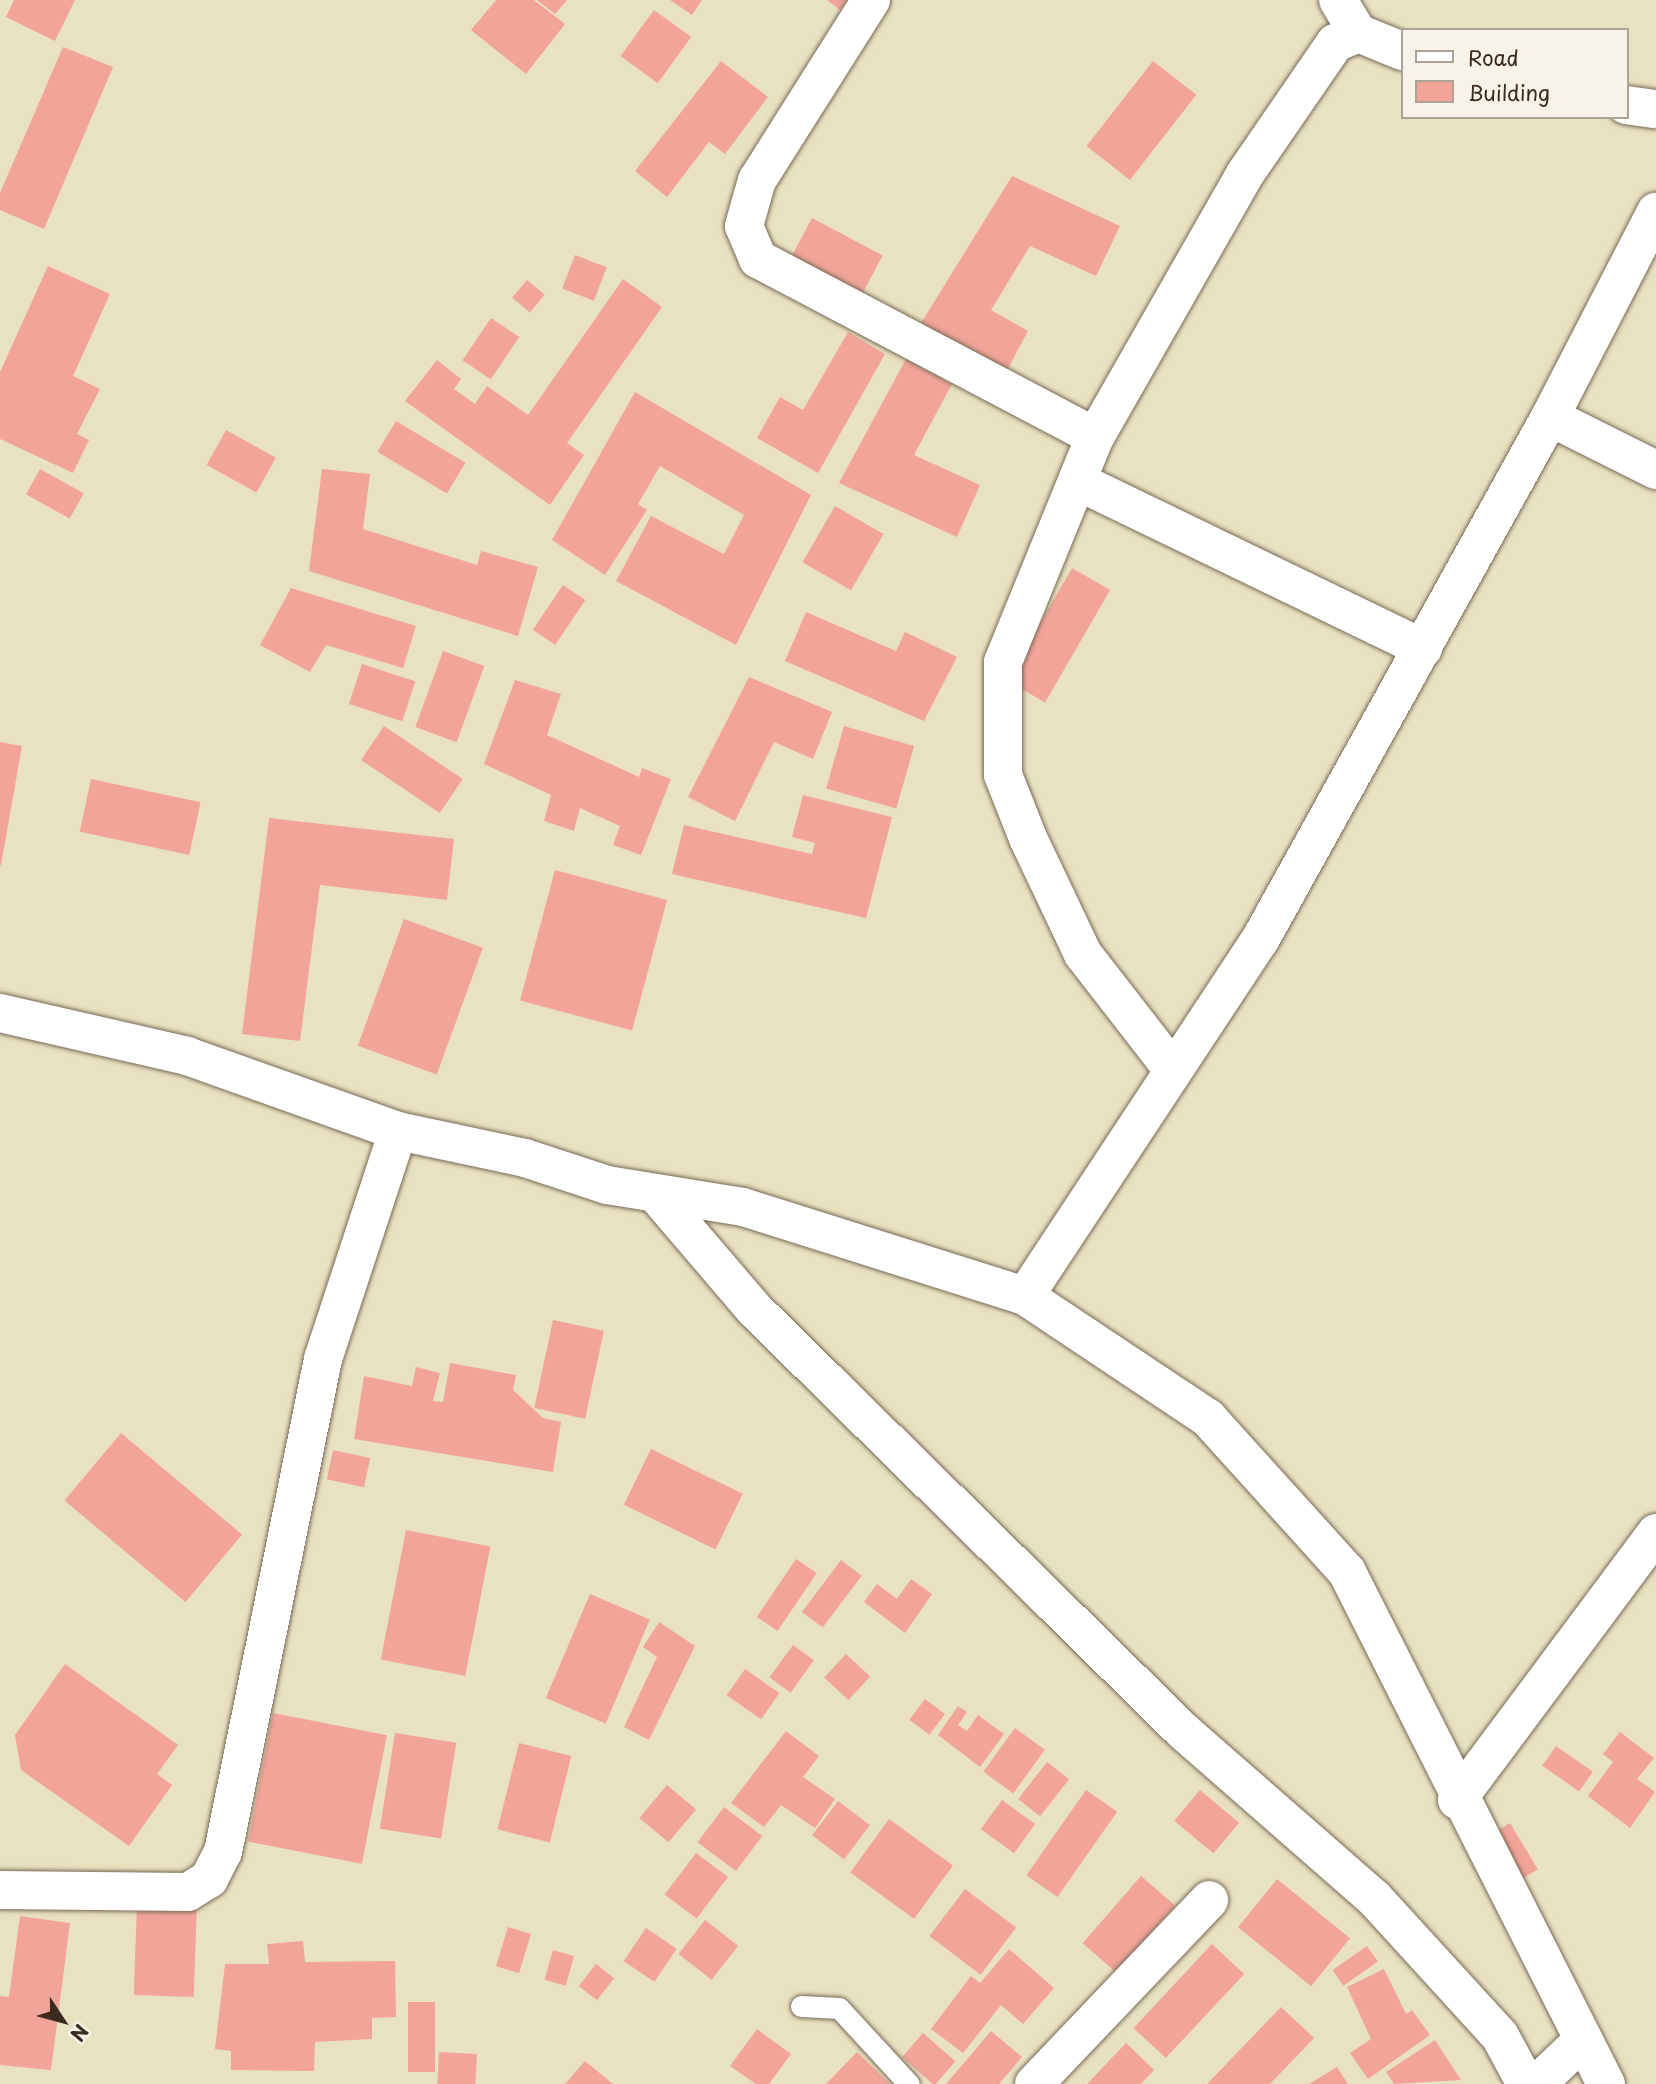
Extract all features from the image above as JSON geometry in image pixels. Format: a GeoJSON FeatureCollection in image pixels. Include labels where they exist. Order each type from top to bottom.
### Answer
{"type":"FeatureCollection","features":[{"type":"Feature","properties":{"kind":"street"},"geometry":{"type":"LineString","coordinates":[[871,0],[757,180],[744,226],[758,259],[1095,437]]}},
{"type":"Feature","properties":{"kind":"street"},"geometry":{"type":"LineString","coordinates":[[1338,0],[1357,33],[1400,50]]}},
{"type":"Feature","properties":{"kind":"street"},"geometry":{"type":"LineString","coordinates":[[1173,1070],[1083,954],[1003,775],[1003,662],[1023,602],[1081,483],[1095,437],[1245,174],[1335,43],[1357,33]]}},
{"type":"Feature","properties":{"kind":"street"},"geometry":{"type":"LineString","coordinates":[[1628,105],[1656,109]]}},
{"type":"Feature","properties":{"kind":"street"},"geometry":{"type":"LineString","coordinates":[[1024,1296],[1260,940],[1550,417],[1656,212]]}},
{"type":"Feature","properties":{"kind":"street"},"geometry":{"type":"LineString","coordinates":[[1550,417],[1656,470]]}},
{"type":"Feature","properties":{"kind":"street"},"geometry":{"type":"LineString","coordinates":[[1081,483],[1423,648]]}},
{"type":"Feature","properties":{"kind":"street"},"geometry":{"type":"LineString","coordinates":[[4,1021],[187,1056],[398,1131],[655,1193],[743,1207],[1024,1296],[1208,1418],[1347,1572],[1457,1800],[1581,2042],[1606,2084]]}},
{"type":"Feature","properties":{"kind":"street"},"geometry":{"type":"LineString","coordinates":[[0,1890],[188,1892],[209,1879],[223,1852],[323,1359],[398,1131]]}},
{"type":"Feature","properties":{"kind":"street"},"geometry":{"type":"LineString","coordinates":[[655,1193],[755,1310],[1183,1731],[1374,1898],[1500,2036],[1525,2084]]}},
{"type":"Feature","properties":{"kind":"street"},"geometry":{"type":"LineString","coordinates":[[1457,1800],[1656,1533]]}},
{"type":"Feature","properties":{"kind":"street"},"geometry":{"type":"LineString","coordinates":[[1034,2084],[1209,1900]]}},
{"type":"Feature","properties":{"kind":"street"},"geometry":{"type":"LineString","coordinates":[[1537,2084],[1581,2042]]}},
{"type":"Feature","properties":{"kind":"lane"},"geometry":{"type":"LineString","coordinates":[[801,2006],[839,2008],[909,2084]]}},
{"type":"Feature","properties":{"kind":"building"},"geometry":{"type":"Polygon","coordinates":[[[14,0],[75,0],[55,41],[6,17],[14,0]]]}},
{"type":"Feature","properties":{"kind":"building"},"geometry":{"type":"Polygon","coordinates":[[[496,0],[534,0],[565,24],[526,74],[471,30],[496,0]]]}},
{"type":"Feature","properties":{"kind":"building"},"geometry":{"type":"Polygon","coordinates":[[[537,0],[567,0],[555,14],[537,0]]]}},
{"type":"Feature","properties":{"kind":"building"},"geometry":{"type":"Polygon","coordinates":[[[670,0],[702,0],[692,15],[670,0]]]}},
{"type":"Feature","properties":{"kind":"building"},"geometry":{"type":"Polygon","coordinates":[[[827,0],[847,0],[840,10],[827,0]]]}},
{"type":"Feature","properties":{"kind":"building"},"geometry":{"type":"Polygon","coordinates":[[[654,10],[691,37],[658,83],[620,56],[654,10]]]}},
{"type":"Feature","properties":{"kind":"building"},"geometry":{"type":"Polygon","coordinates":[[[63,47],[113,67],[44,229],[0,210],[0,193],[63,47]]]}},
{"type":"Feature","properties":{"kind":"building"},"geometry":{"type":"Polygon","coordinates":[[[721,61],[768,97],[725,154],[709,142],[667,197],[635,171],[721,61]]]}},
{"type":"Feature","properties":{"kind":"building"},"geometry":{"type":"Polygon","coordinates":[[[1153,61],[1196,95],[1130,180],[1087,146],[1153,61]]]}},
{"type":"Feature","properties":{"kind":"building"},"geometry":{"type":"Polygon","coordinates":[[[1012,176],[1120,226],[1096,276],[1030,246],[991,310],[1028,331],[1003,378],[918,328],[1012,176]]]}},
{"type":"Feature","properties":{"kind":"building"},"geometry":{"type":"Polygon","coordinates":[[[812,218],[883,256],[857,303],[787,266],[812,218]]]}},
{"type":"Feature","properties":{"kind":"building"},"geometry":{"type":"Polygon","coordinates":[[[575,255],[607,267],[594,301],[562,289],[575,255]]]}},
{"type":"Feature","properties":{"kind":"building"},"geometry":{"type":"Polygon","coordinates":[[[48,266],[110,294],[73,376],[100,389],[77,434],[89,440],[73,473],[0,439],[0,372],[48,266]]]}},
{"type":"Feature","properties":{"kind":"building"},"geometry":{"type":"Polygon","coordinates":[[[623,279],[662,307],[567,443],[584,455],[550,505],[405,401],[437,360],[461,379],[454,389],[475,404],[487,386],[528,415],[623,279]]]}},
{"type":"Feature","properties":{"kind":"building"},"geometry":{"type":"Polygon","coordinates":[[[527,280],[545,295],[530,312],[512,298],[527,280]]]}},
{"type":"Feature","properties":{"kind":"building"},"geometry":{"type":"Polygon","coordinates":[[[491,318],[519,337],[491,379],[462,360],[491,318]]]}},
{"type":"Feature","properties":{"kind":"building"},"geometry":{"type":"Polygon","coordinates":[[[848,332],[885,354],[818,473],[757,438],[780,397],[803,410],[848,332]]]}},
{"type":"Feature","properties":{"kind":"building"},"geometry":{"type":"Polygon","coordinates":[[[906,359],[952,384],[914,455],[980,485],[957,537],[839,483],[906,359]]]}},
{"type":"Feature","properties":{"kind":"building"},"geometry":{"type":"Polygon","coordinates":[[[635,392],[811,495],[736,645],[616,581],[651,516],[724,554],[744,515],[660,466],[638,504],[647,510],[605,575],[552,540],[635,392]]]}},
{"type":"Feature","properties":{"kind":"building"},"geometry":{"type":"Polygon","coordinates":[[[396,421],[465,463],[447,494],[377,452],[396,421]]]}},
{"type":"Feature","properties":{"kind":"building"},"geometry":{"type":"Polygon","coordinates":[[[226,430],[276,458],[256,493],[207,465],[226,430]]]}},
{"type":"Feature","properties":{"kind":"building"},"geometry":{"type":"Polygon","coordinates":[[[40,469],[84,493],[70,519],[26,494],[40,469]]]}},
{"type":"Feature","properties":{"kind":"building"},"geometry":{"type":"Polygon","coordinates":[[[322,469],[370,474],[363,529],[477,565],[481,551],[538,567],[518,636],[309,571],[322,469]]]}},
{"type":"Feature","properties":{"kind":"building"},"geometry":{"type":"Polygon","coordinates":[[[835,506],[883,534],[851,590],[802,562],[835,506]]]}},
{"type":"Feature","properties":{"kind":"building"},"geometry":{"type":"Polygon","coordinates":[[[1072,568],[1110,590],[1045,703],[1007,681],[1072,568]]]}},
{"type":"Feature","properties":{"kind":"building"},"geometry":{"type":"Polygon","coordinates":[[[563,585],[585,600],[555,645],[533,630],[563,585]]]}},
{"type":"Feature","properties":{"kind":"building"},"geometry":{"type":"Polygon","coordinates":[[[291,588],[416,626],[403,668],[326,645],[310,672],[260,645],[291,588]]]}},
{"type":"Feature","properties":{"kind":"building"},"geometry":{"type":"Polygon","coordinates":[[[806,612],[896,651],[905,632],[957,657],[924,721],[785,661],[806,612]]]}},
{"type":"Feature","properties":{"kind":"building"},"geometry":{"type":"Polygon","coordinates":[[[443,651],[484,666],[457,742],[415,727],[443,651]]]}},
{"type":"Feature","properties":{"kind":"building"},"geometry":{"type":"Polygon","coordinates":[[[362,664],[415,681],[402,721],[349,704],[362,664]]]}},
{"type":"Feature","properties":{"kind":"building"},"geometry":{"type":"Polygon","coordinates":[[[749,677],[832,712],[813,759],[774,742],[735,821],[688,797],[749,677]]]}},
{"type":"Feature","properties":{"kind":"building"},"geometry":{"type":"Polygon","coordinates":[[[515,680],[561,694],[547,735],[639,777],[642,768],[671,779],[641,855],[613,845],[620,826],[580,808],[574,831],[544,821],[551,795],[484,764],[515,680]]]}},
{"type":"Feature","properties":{"kind":"building"},"geometry":{"type":"Polygon","coordinates":[[[384,726],[463,779],[440,813],[361,760],[384,726]]]}},
{"type":"Feature","properties":{"kind":"building"},"geometry":{"type":"Polygon","coordinates":[[[844,726],[914,746],[896,809],[826,788],[844,726]]]}},
{"type":"Feature","properties":{"kind":"building"},"geometry":{"type":"Polygon","coordinates":[[[0,742],[22,746],[1,865],[0,865],[0,742]]]}},
{"type":"Feature","properties":{"kind":"building"},"geometry":{"type":"Polygon","coordinates":[[[91,779],[201,802],[189,855],[80,832],[91,779]]]}},
{"type":"Feature","properties":{"kind":"building"},"geometry":{"type":"Polygon","coordinates":[[[803,795],[892,817],[866,918],[672,874],[684,825],[812,854],[815,843],[792,837],[803,795]]]}},
{"type":"Feature","properties":{"kind":"building"},"geometry":{"type":"Polygon","coordinates":[[[269,818],[454,839],[447,900],[320,885],[300,1041],[242,1034],[269,818]]]}},
{"type":"Feature","properties":{"kind":"building"},"geometry":{"type":"Polygon","coordinates":[[[555,870],[667,900],[632,1030],[520,1000],[555,870]]]}},
{"type":"Feature","properties":{"kind":"building"},"geometry":{"type":"Polygon","coordinates":[[[404,919],[483,948],[437,1075],[358,1046],[404,919]]]}},
{"type":"Feature","properties":{"kind":"building"},"geometry":{"type":"Polygon","coordinates":[[[553,1320],[604,1331],[585,1419],[534,1408],[553,1320]]]}},
{"type":"Feature","properties":{"kind":"building"},"geometry":{"type":"Polygon","coordinates":[[[450,1363],[516,1375],[513,1390],[543,1418],[561,1422],[553,1472],[354,1439],[364,1376],[412,1386],[416,1367],[440,1373],[433,1401],[443,1402],[450,1363]]]}},
{"type":"Feature","properties":{"kind":"building"},"geometry":{"type":"Polygon","coordinates":[[[121,1433],[242,1535],[185,1602],[64,1500],[121,1433]]]}},
{"type":"Feature","properties":{"kind":"building"},"geometry":{"type":"Polygon","coordinates":[[[651,1449],[743,1494],[715,1549],[624,1505],[651,1449]]]}},
{"type":"Feature","properties":{"kind":"building"},"geometry":{"type":"Polygon","coordinates":[[[333,1450],[370,1458],[364,1487],[327,1479],[333,1450]]]}},
{"type":"Feature","properties":{"kind":"building"},"geometry":{"type":"Polygon","coordinates":[[[406,1530],[490,1546],[465,1676],[381,1660],[406,1530]]]}},
{"type":"Feature","properties":{"kind":"building"},"geometry":{"type":"Polygon","coordinates":[[[796,1559],[817,1573],[778,1631],[757,1617],[796,1559]]]}},
{"type":"Feature","properties":{"kind":"building"},"geometry":{"type":"Polygon","coordinates":[[[841,1560],[862,1576],[823,1628],[802,1612],[841,1560]]]}},
{"type":"Feature","properties":{"kind":"building"},"geometry":{"type":"Polygon","coordinates":[[[911,1579],[932,1594],[905,1633],[864,1602],[877,1584],[897,1599],[911,1579]]]}},
{"type":"Feature","properties":{"kind":"building"},"geometry":{"type":"Polygon","coordinates":[[[590,1594],[650,1619],[606,1723],[546,1698],[590,1594]]]}},
{"type":"Feature","properties":{"kind":"building"},"geometry":{"type":"Polygon","coordinates":[[[659,1622],[695,1646],[649,1740],[624,1727],[657,1657],[643,1647],[659,1622]]]}},
{"type":"Feature","properties":{"kind":"building"},"geometry":{"type":"Polygon","coordinates":[[[793,1645],[814,1660],[791,1693],[769,1677],[793,1645]]]}},
{"type":"Feature","properties":{"kind":"building"},"geometry":{"type":"Polygon","coordinates":[[[846,1654],[870,1677],[848,1700],[824,1677],[846,1654]]]}},
{"type":"Feature","properties":{"kind":"building"},"geometry":{"type":"Polygon","coordinates":[[[65,1664],[178,1745],[157,1774],[172,1785],[129,1846],[21,1770],[15,1735],[65,1664]]]}},
{"type":"Feature","properties":{"kind":"building"},"geometry":{"type":"Polygon","coordinates":[[[745,1669],[779,1693],[761,1719],[727,1695],[745,1669]]]}},
{"type":"Feature","properties":{"kind":"building"},"geometry":{"type":"Polygon","coordinates":[[[925,1699],[945,1714],[929,1735],[909,1720],[925,1699]]]}},
{"type":"Feature","properties":{"kind":"building"},"geometry":{"type":"Polygon","coordinates":[[[958,1706],[967,1712],[958,1725],[967,1731],[978,1715],[1004,1734],[980,1767],[938,1735],[958,1706]]]}},
{"type":"Feature","properties":{"kind":"building"},"geometry":{"type":"Polygon","coordinates":[[[273,1713],[387,1735],[362,1864],[248,1842],[273,1713]]]}},
{"type":"Feature","properties":{"kind":"building"},"geometry":{"type":"Polygon","coordinates":[[[1015,1728],[1045,1750],[1013,1793],[983,1772],[1015,1728]]]}},
{"type":"Feature","properties":{"kind":"building"},"geometry":{"type":"Polygon","coordinates":[[[786,1731],[819,1756],[803,1777],[835,1799],[815,1828],[781,1805],[764,1827],[731,1803],[786,1731]]]}},
{"type":"Feature","properties":{"kind":"building"},"geometry":{"type":"Polygon","coordinates":[[[1620,1732],[1654,1758],[1637,1779],[1655,1792],[1630,1828],[1588,1796],[1613,1762],[1603,1754],[1620,1732]]]}},
{"type":"Feature","properties":{"kind":"building"},"geometry":{"type":"Polygon","coordinates":[[[395,1733],[456,1743],[441,1839],[380,1829],[395,1733]]]}},
{"type":"Feature","properties":{"kind":"building"},"geometry":{"type":"Polygon","coordinates":[[[519,1743],[571,1756],[550,1842],[497,1829],[519,1743]]]}},
{"type":"Feature","properties":{"kind":"building"},"geometry":{"type":"Polygon","coordinates":[[[1556,1746],[1593,1772],[1579,1791],[1542,1766],[1556,1746]]]}},
{"type":"Feature","properties":{"kind":"building"},"geometry":{"type":"Polygon","coordinates":[[[1047,1762],[1069,1779],[1040,1816],[1018,1799],[1047,1762]]]}},
{"type":"Feature","properties":{"kind":"building"},"geometry":{"type":"Polygon","coordinates":[[[667,1785],[696,1809],[668,1842],[639,1818],[667,1785]]]}},
{"type":"Feature","properties":{"kind":"building"},"geometry":{"type":"Polygon","coordinates":[[[1086,1790],[1117,1812],[1057,1897],[1026,1875],[1086,1790]]]}},
{"type":"Feature","properties":{"kind":"building"},"geometry":{"type":"Polygon","coordinates":[[[1200,1790],[1239,1823],[1213,1853],[1174,1821],[1200,1790]]]}},
{"type":"Feature","properties":{"kind":"building"},"geometry":{"type":"Polygon","coordinates":[[[1002,1800],[1035,1824],[1014,1853],[981,1829],[1002,1800]]]}},
{"type":"Feature","properties":{"kind":"building"},"geometry":{"type":"Polygon","coordinates":[[[838,1801],[870,1825],[844,1859],[812,1835],[838,1801]]]}},
{"type":"Feature","properties":{"kind":"building"},"geometry":{"type":"Polygon","coordinates":[[[724,1807],[762,1836],[736,1871],[698,1842],[724,1807]]]}},
{"type":"Feature","properties":{"kind":"building"},"geometry":{"type":"Polygon","coordinates":[[[889,1819],[953,1865],[914,1919],[850,1872],[889,1819]]]}},
{"type":"Feature","properties":{"kind":"building"},"geometry":{"type":"Polygon","coordinates":[[[1510,1823],[1538,1869],[1509,1887],[1481,1841],[1510,1823]]]}},
{"type":"Feature","properties":{"kind":"building"},"geometry":{"type":"Polygon","coordinates":[[[696,1853],[728,1877],[697,1919],[665,1895],[696,1853]]]}},
{"type":"Feature","properties":{"kind":"building"},"geometry":{"type":"Polygon","coordinates":[[[1141,1876],[1175,1906],[1117,1973],[1083,1943],[1141,1876]]]}},
{"type":"Feature","properties":{"kind":"building"},"geometry":{"type":"Polygon","coordinates":[[[1277,1879],[1350,1938],[1311,1986],[1238,1927],[1277,1879]]]}},
{"type":"Feature","properties":{"kind":"building"},"geometry":{"type":"Polygon","coordinates":[[[965,1889],[1016,1928],[981,1975],[929,1936],[965,1889]]]}},
{"type":"Feature","properties":{"kind":"building"},"geometry":{"type":"Polygon","coordinates":[[[137,1902],[197,1904],[194,1997],[134,1995],[137,1902]]]}},
{"type":"Feature","properties":{"kind":"building"},"geometry":{"type":"Polygon","coordinates":[[[20,1916],[70,1923],[51,2070],[0,2065],[0,1996],[9,1997],[20,1916]]]}},
{"type":"Feature","properties":{"kind":"building"},"geometry":{"type":"Polygon","coordinates":[[[705,1920],[738,1946],[712,1980],[679,1954],[705,1920]]]}},
{"type":"Feature","properties":{"kind":"building"},"geometry":{"type":"Polygon","coordinates":[[[508,1927],[531,1934],[519,1973],[496,1966],[508,1927]]]}},
{"type":"Feature","properties":{"kind":"building"},"geometry":{"type":"Polygon","coordinates":[[[646,1928],[677,1949],[654,1982],[624,1961],[646,1928]]]}},
{"type":"Feature","properties":{"kind":"building"},"geometry":{"type":"Polygon","coordinates":[[[303,1941],[305,1962],[395,1961],[396,2017],[372,2018],[372,2039],[315,2042],[314,2071],[231,2070],[231,2051],[215,2049],[225,1964],[269,1964],[267,1944],[303,1941]]]}},
{"type":"Feature","properties":{"kind":"building"},"geometry":{"type":"Polygon","coordinates":[[[1212,1944],[1244,1974],[1166,2058],[1134,2028],[1212,1944]]]}},
{"type":"Feature","properties":{"kind":"building"},"geometry":{"type":"Polygon","coordinates":[[[1367,1946],[1378,1962],[1343,1986],[1333,1970],[1367,1946]]]}},
{"type":"Feature","properties":{"kind":"building"},"geometry":{"type":"Polygon","coordinates":[[[1009,1949],[1054,1988],[1023,2024],[1001,2005],[963,2053],[931,2029],[971,1976],[980,1983],[1009,1949]]]}},
{"type":"Feature","properties":{"kind":"building"},"geometry":{"type":"Polygon","coordinates":[[[553,1950],[574,1956],[566,1986],[544,1980],[553,1950]]]}},
{"type":"Feature","properties":{"kind":"building"},"geometry":{"type":"Polygon","coordinates":[[[596,1964],[614,1978],[597,2000],[579,1986],[596,1964]]]}},
{"type":"Feature","properties":{"kind":"building"},"geometry":{"type":"Polygon","coordinates":[[[1384,1969],[1406,2014],[1412,2010],[1430,2035],[1368,2079],[1350,2053],[1371,2039],[1347,1987],[1384,1969]]]}},
{"type":"Feature","properties":{"kind":"building"},"geometry":{"type":"Polygon","coordinates":[[[408,2002],[435,2002],[435,2072],[408,2072],[408,2002]]]}},
{"type":"Feature","properties":{"kind":"building"},"geometry":{"type":"Polygon","coordinates":[[[1281,2007],[1314,2038],[1270,2084],[1207,2084],[1281,2007]]]}},
{"type":"Feature","properties":{"kind":"building"},"geometry":{"type":"Polygon","coordinates":[[[757,2029],[791,2054],[769,2084],[756,2084],[730,2066],[757,2029]]]}},
{"type":"Feature","properties":{"kind":"building"},"geometry":{"type":"Polygon","coordinates":[[[991,2031],[1022,2057],[999,2084],[946,2084],[991,2031]]]}},
{"type":"Feature","properties":{"kind":"building"},"geometry":{"type":"Polygon","coordinates":[[[923,2033],[955,2061],[933,2084],[902,2057],[923,2033]]]}},
{"type":"Feature","properties":{"kind":"building"},"geometry":{"type":"Polygon","coordinates":[[[1435,2040],[1461,2080],[1394,2084],[1386,2072],[1435,2040]]]}},
{"type":"Feature","properties":{"kind":"building"},"geometry":{"type":"Polygon","coordinates":[[[1126,2043],[1154,2070],[1141,2084],[1087,2084],[1126,2043]]]}},
{"type":"Feature","properties":{"kind":"building"},"geometry":{"type":"Polygon","coordinates":[[[439,2052],[477,2054],[475,2084],[437,2084],[439,2052]]]}},
{"type":"Feature","properties":{"kind":"building"},"geometry":{"type":"Polygon","coordinates":[[[857,2052],[890,2084],[826,2084],[857,2052]]]}},
{"type":"Feature","properties":{"kind":"building"},"geometry":{"type":"Polygon","coordinates":[[[585,2061],[613,2084],[565,2084],[585,2061]]]}},
{"type":"Feature","properties":{"kind":"building"},"geometry":{"type":"Polygon","coordinates":[[[1337,2067],[1348,2084],[1309,2084],[1337,2067]]]}}]}
